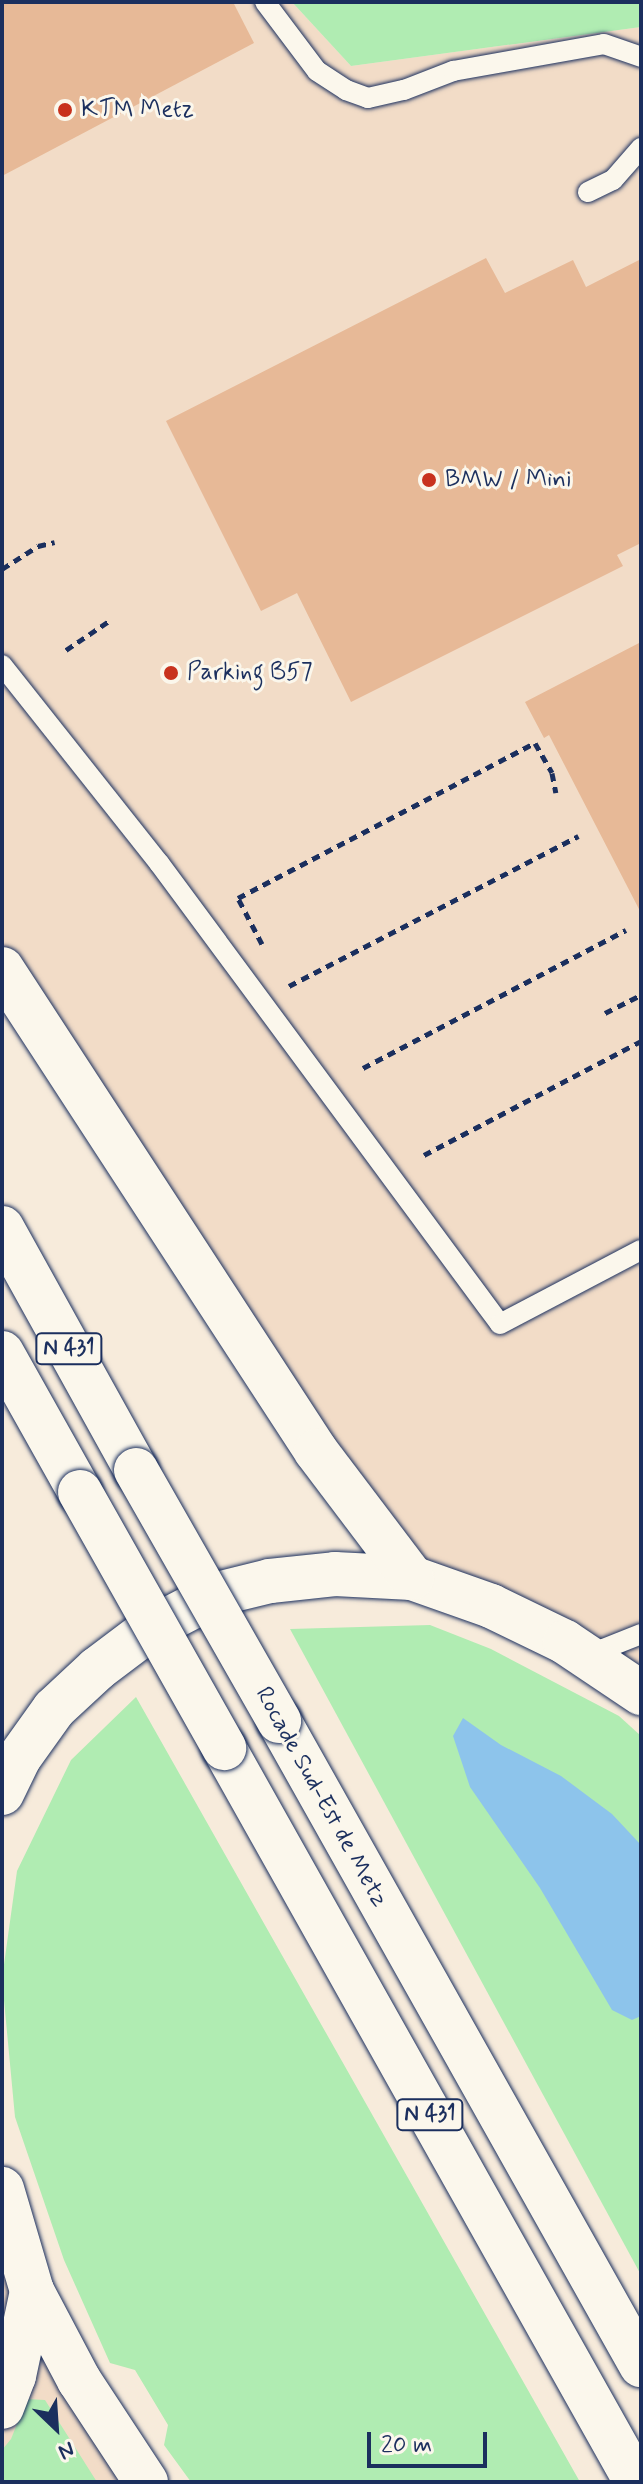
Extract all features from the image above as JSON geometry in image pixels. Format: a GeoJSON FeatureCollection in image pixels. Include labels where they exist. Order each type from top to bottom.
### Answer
{"type":"FeatureCollection","features":[{"type":"Feature","properties":{"kind":"main road"},"geometry":{"type":"LineString","coordinates":[[2,969],[316,1451],[412,1578]]}},
{"type":"Feature","properties":{"kind":"main road","name":"Rocade Sud-Est de Metz"},"geometry":{"type":"LineString","coordinates":[[2,1228],[641,2365]]}},
{"type":"Feature","properties":{"kind":"main road","name":"N 431"},"geometry":{"type":"LineString","coordinates":[[2,1353],[636,2482]]}},
{"type":"Feature","properties":{"kind":"main road"},"geometry":{"type":"LineString","coordinates":[[2,1793],[19,1758],[54,1709],[150,1629],[217,1594],[270,1581],[335,1574],[412,1578],[491,1606],[588,1655],[641,1693]]}},
{"type":"Feature","properties":{"kind":"main road"},"geometry":{"type":"LineString","coordinates":[[2,2189],[32,2291],[79,2380],[146,2482]]}},
{"type":"Feature","properties":{"kind":"main road"},"geometry":{"type":"LineString","coordinates":[[2,2407],[14,2376],[32,2291]]}},
{"type":"Feature","properties":{"kind":"lane"},"geometry":{"type":"LineString","coordinates":[[265,2],[317,71],[346,90],[368,98],[404,90],[453,71],[604,44],[641,57]]}},
{"type":"Feature","properties":{"kind":"lane"},"geometry":{"type":"LineString","coordinates":[[588,192],[613,180],[641,148]]}},
{"type":"Feature","properties":{"kind":"lane"},"geometry":{"type":"LineString","coordinates":[[2,665],[159,863],[500,1324],[641,1250]]}},
{"type":"Feature","properties":{"kind":"lane"},"geometry":{"type":"LineString","coordinates":[[588,1655],[641,1634]]}},
{"type":"Feature","properties":{"kind":"path"},"geometry":{"type":"LineString","coordinates":[[2,569],[38,546],[55,542]]}},
{"type":"Feature","properties":{"kind":"path"},"geometry":{"type":"LineString","coordinates":[[66,650],[112,619]]}},
{"type":"Feature","properties":{"kind":"path"},"geometry":{"type":"LineString","coordinates":[[262,944],[238,898],[535,743],[552,773],[556,793]]}},
{"type":"Feature","properties":{"kind":"path"},"geometry":{"type":"LineString","coordinates":[[289,986],[578,836]]}},
{"type":"Feature","properties":{"kind":"path"},"geometry":{"type":"LineString","coordinates":[[363,1068],[626,930]]}},
{"type":"Feature","properties":{"kind":"path"},"geometry":{"type":"LineString","coordinates":[[605,1013],[641,995]]}},
{"type":"Feature","properties":{"kind":"path"},"geometry":{"type":"LineString","coordinates":[[424,1155],[641,1041]]}},
{"type":"Feature","properties":{"kind":"shaded area"},"geometry":{"type":"Polygon","coordinates":[[[2,2],[292,2],[351,66],[641,27],[641,1693],[412,1578],[2,969],[2,2]]]}},
{"type":"Feature","properties":{"kind":"shaded area"},"geometry":{"type":"Polygon","coordinates":[[[2,2189],[146,2482],[2,2482],[2,2189]]]}},
{"type":"Feature","properties":{"kind":"green space"},"geometry":{"type":"Polygon","coordinates":[[[292,2],[641,2],[641,27],[351,66],[292,2]]]}},
{"type":"Feature","properties":{"kind":"green space"},"geometry":{"type":"Polygon","coordinates":[[[430,1625],[491,1649],[619,1716],[641,1736],[641,2275],[290,1629],[430,1625]]]}},
{"type":"Feature","properties":{"kind":"green space"},"geometry":{"type":"Polygon","coordinates":[[[136,1697],[580,2482],[191,2482],[164,2445],[168,2425],[135,2370],[110,2363],[64,2260],[15,2117],[2,1979],[17,1871],[71,1760],[136,1697]]]}},
{"type":"Feature","properties":{"kind":"green space"},"geometry":{"type":"Polygon","coordinates":[[[27,2399],[45,2400],[97,2482],[2,2482],[2,2450],[11,2439],[27,2399]]]}},
{"type":"Feature","properties":{"kind":"water"},"geometry":{"type":"Polygon","coordinates":[[[463,1718],[501,1745],[561,1776],[612,1814],[641,1845],[641,2016],[632,2020],[612,2010],[540,1888],[470,1787],[453,1736],[463,1718]]]}},
{"type":"Feature","properties":{"kind":"building","name":"KTM Metz"},"geometry":{"type":"Polygon","coordinates":[[[2,2],[233,2],[254,43],[2,176],[2,2]]]}},
{"type":"Feature","properties":{"kind":"building","name":"BMW / Mini"},"geometry":{"type":"Polygon","coordinates":[[[486,258],[505,293],[573,260],[586,287],[641,259],[641,543],[617,555],[623,566],[351,702],[297,593],[261,611],[166,421],[486,258]]]}},
{"type":"Feature","properties":{"kind":"building"},"geometry":{"type":"Polygon","coordinates":[[[641,642],[641,913],[549,735],[544,738],[525,702],[641,642]]]}},
{"type":"Feature","properties":{"kind":"place","name":"KTM Metz"},"geometry":{"type":"Point","coordinates":[65,110]}},
{"type":"Feature","properties":{"kind":"place","name":"BMW / Mini"},"geometry":{"type":"Point","coordinates":[429,480]}},
{"type":"Feature","properties":{"kind":"place","name":"Parking B57"},"geometry":{"type":"Point","coordinates":[171,673]}}]}
